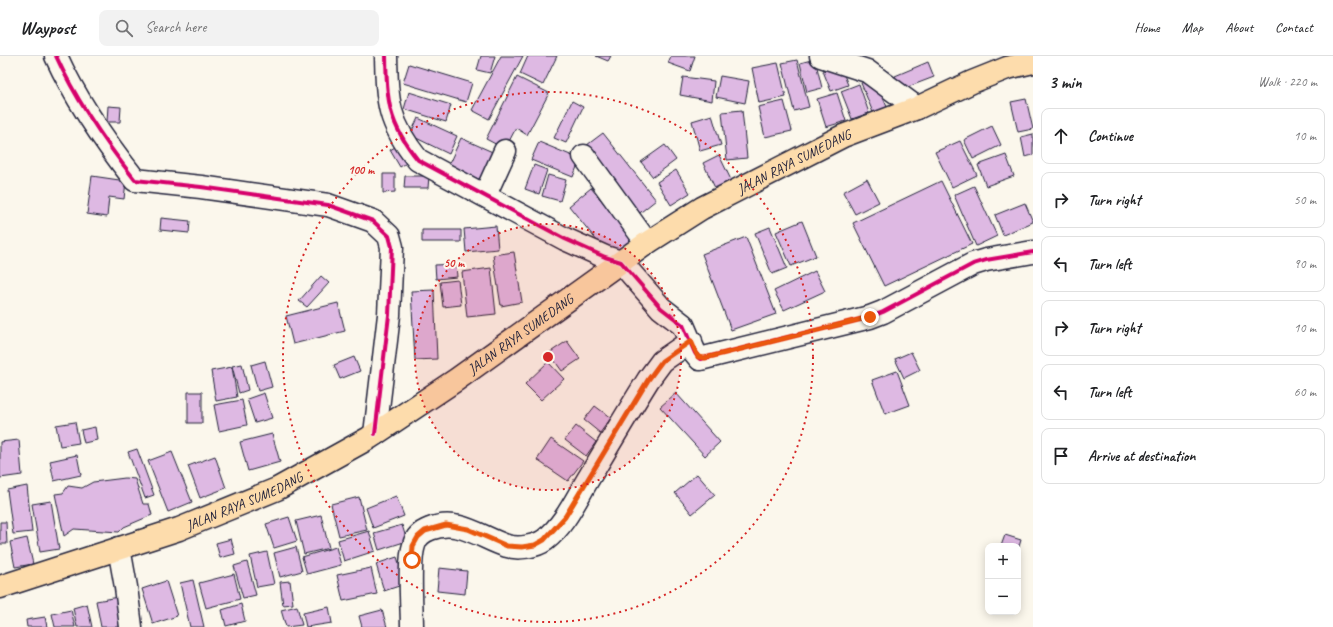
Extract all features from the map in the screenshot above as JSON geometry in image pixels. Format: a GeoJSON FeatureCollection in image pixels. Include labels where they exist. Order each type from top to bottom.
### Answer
{"type":"FeatureCollection","features":[{"type":"Feature","properties":{"kind":"highway","name":"JALAN RAYA SUMEDANG"},"geometry":{"type":"LineString","coordinates":[[0,587],[179,529],[277,489],[375,434],[578,294],[647,243],[702,208],[844,136],[917,108],[972,82],[1007,68],[1033,62]]}},
{"type":"Feature","properties":{"kind":"street"},"geometry":{"type":"LineString","coordinates":[[56,56],[78,98],[120,162],[135,180],[201,187],[328,205],[373,221],[388,236],[392,247],[389,315],[375,434]]}},
{"type":"Feature","properties":{"kind":"street"},"geometry":{"type":"LineString","coordinates":[[386,56],[387,95],[390,111],[403,141],[418,160],[565,239],[605,257],[661,308],[683,325],[698,357],[705,358],[870,317],[883,312],[973,264],[986,260],[1033,252]]}},
{"type":"Feature","properties":{"kind":"street"},"geometry":{"type":"LineString","coordinates":[[821,56],[867,72],[917,108]]}},
{"type":"Feature","properties":{"kind":"street"},"geometry":{"type":"LineString","coordinates":[[485,195],[505,151]]}},
{"type":"Feature","properties":{"kind":"street"},"geometry":{"type":"LineString","coordinates":[[584,156],[647,243]]}},
{"type":"Feature","properties":{"kind":"street"},"geometry":{"type":"LineString","coordinates":[[412,627],[412,560],[413,546],[418,537],[425,531],[446,525],[468,529],[507,546],[522,547],[535,545],[544,540],[565,517],[648,380],[662,361],[691,341]]}},
{"type":"Feature","properties":{"kind":"street"},"geometry":{"type":"LineString","coordinates":[[119,548],[131,627]]}},
{"type":"Feature","properties":{"kind":"building"},"geometry":{"type":"Polygon","coordinates":[[[481,56],[495,56],[490,73],[477,70],[481,56]]]}},
{"type":"Feature","properties":{"kind":"building"},"geometry":{"type":"Polygon","coordinates":[[[501,56],[523,56],[489,119],[472,110],[501,56]]]}},
{"type":"Feature","properties":{"kind":"building"},"geometry":{"type":"Polygon","coordinates":[[[528,56],[557,56],[543,85],[520,74],[528,56]]]}},
{"type":"Feature","properties":{"kind":"building"},"geometry":{"type":"Polygon","coordinates":[[[596,56],[611,56],[608,61],[596,56]]]}},
{"type":"Feature","properties":{"kind":"building"},"geometry":{"type":"Polygon","coordinates":[[[671,56],[695,56],[690,71],[668,63],[671,56]]]}},
{"type":"Feature","properties":{"kind":"building"},"geometry":{"type":"Polygon","coordinates":[[[815,59],[822,88],[807,92],[800,63],[815,59]]]}},
{"type":"Feature","properties":{"kind":"building"},"geometry":{"type":"Polygon","coordinates":[[[797,60],[809,107],[794,111],[782,63],[797,60]]]}},
{"type":"Feature","properties":{"kind":"building"},"geometry":{"type":"Polygon","coordinates":[[[928,62],[934,77],[900,90],[895,76],[928,62]]]}},
{"type":"Feature","properties":{"kind":"building"},"geometry":{"type":"Polygon","coordinates":[[[778,63],[786,97],[759,103],[752,68],[778,63]]]}},
{"type":"Feature","properties":{"kind":"building"},"geometry":{"type":"Polygon","coordinates":[[[409,64],[472,83],[466,102],[403,83],[409,64]]]}},
{"type":"Feature","properties":{"kind":"building"},"geometry":{"type":"Polygon","coordinates":[[[840,65],[848,85],[831,91],[823,71],[840,65]]]}},
{"type":"Feature","properties":{"kind":"building"},"geometry":{"type":"Polygon","coordinates":[[[720,76],[749,81],[745,103],[716,97],[720,76]]]}},
{"type":"Feature","properties":{"kind":"building"},"geometry":{"type":"Polygon","coordinates":[[[517,77],[549,93],[527,135],[516,128],[505,149],[486,139],[517,77]]]}},
{"type":"Feature","properties":{"kind":"building"},"geometry":{"type":"Polygon","coordinates":[[[683,77],[714,81],[712,101],[680,95],[683,77]]]}},
{"type":"Feature","properties":{"kind":"building"},"geometry":{"type":"Polygon","coordinates":[[[874,78],[888,109],[874,115],[861,83],[874,78]]]}},
{"type":"Feature","properties":{"kind":"building"},"geometry":{"type":"Polygon","coordinates":[[[859,84],[869,113],[852,119],[841,91],[859,84]]]}},
{"type":"Feature","properties":{"kind":"building"},"geometry":{"type":"Polygon","coordinates":[[[409,92],[451,105],[446,122],[404,109],[409,92]]]}},
{"type":"Feature","properties":{"kind":"building"},"geometry":{"type":"Polygon","coordinates":[[[837,93],[846,121],[826,127],[817,99],[837,93]]]}},
{"type":"Feature","properties":{"kind":"building"},"geometry":{"type":"Polygon","coordinates":[[[1026,99],[1033,129],[1018,132],[1011,102],[1026,99]]]}},
{"type":"Feature","properties":{"kind":"building"},"geometry":{"type":"Polygon","coordinates":[[[572,101],[583,107],[566,143],[554,138],[572,101]]]}},
{"type":"Feature","properties":{"kind":"building"},"geometry":{"type":"Polygon","coordinates":[[[784,101],[792,131],[765,137],[758,107],[784,101]]]}},
{"type":"Feature","properties":{"kind":"building"},"geometry":{"type":"Polygon","coordinates":[[[108,106],[121,107],[120,122],[107,122],[108,106]]]}},
{"type":"Feature","properties":{"kind":"building"},"geometry":{"type":"Polygon","coordinates":[[[742,110],[747,158],[727,160],[722,112],[742,110]]]}},
{"type":"Feature","properties":{"kind":"building"},"geometry":{"type":"Polygon","coordinates":[[[712,115],[721,145],[700,151],[692,121],[712,115]]]}},
{"type":"Feature","properties":{"kind":"building"},"geometry":{"type":"Polygon","coordinates":[[[418,118],[457,136],[449,154],[410,135],[418,118]]]}},
{"type":"Feature","properties":{"kind":"building"},"geometry":{"type":"Polygon","coordinates":[[[992,126],[1001,145],[973,159],[964,140],[992,126]]]}},
{"type":"Feature","properties":{"kind":"building"},"geometry":{"type":"Polygon","coordinates":[[[603,133],[656,200],[636,216],[583,148],[603,133]]]}},
{"type":"Feature","properties":{"kind":"building"},"geometry":{"type":"Polygon","coordinates":[[[1033,134],[1033,155],[1025,157],[1021,137],[1033,134]]]}},
{"type":"Feature","properties":{"kind":"building"},"geometry":{"type":"Polygon","coordinates":[[[461,138],[497,154],[485,182],[448,166],[461,138]]]}},
{"type":"Feature","properties":{"kind":"building"},"geometry":{"type":"Polygon","coordinates":[[[960,141],[977,175],[952,187],[935,152],[960,141]]]}},
{"type":"Feature","properties":{"kind":"building"},"geometry":{"type":"Polygon","coordinates":[[[539,142],[580,159],[573,177],[531,160],[539,142]]]}},
{"type":"Feature","properties":{"kind":"building"},"geometry":{"type":"Polygon","coordinates":[[[402,143],[413,159],[400,167],[390,150],[402,143]]]}},
{"type":"Feature","properties":{"kind":"building"},"geometry":{"type":"Polygon","coordinates":[[[665,145],[676,160],[653,177],[641,162],[665,145]]]}},
{"type":"Feature","properties":{"kind":"building"},"geometry":{"type":"Polygon","coordinates":[[[719,155],[733,184],[717,192],[703,163],[719,155]]]}},
{"type":"Feature","properties":{"kind":"building"},"geometry":{"type":"Polygon","coordinates":[[[1006,155],[1014,176],[986,186],[978,165],[1006,155]]]}},
{"type":"Feature","properties":{"kind":"building"},"geometry":{"type":"Polygon","coordinates":[[[534,165],[547,170],[539,194],[525,189],[534,165]]]}},
{"type":"Feature","properties":{"kind":"building"},"geometry":{"type":"Polygon","coordinates":[[[676,170],[690,193],[671,205],[657,182],[676,170]]]}},
{"type":"Feature","properties":{"kind":"building"},"geometry":{"type":"Polygon","coordinates":[[[383,174],[395,174],[395,192],[383,193],[383,174]]]}},
{"type":"Feature","properties":{"kind":"building"},"geometry":{"type":"Polygon","coordinates":[[[548,175],[566,180],[560,201],[542,196],[548,175]]]}},
{"type":"Feature","properties":{"kind":"building"},"geometry":{"type":"Polygon","coordinates":[[[92,176],[126,181],[124,199],[109,197],[107,217],[87,214],[92,176]]]}},
{"type":"Feature","properties":{"kind":"building"},"geometry":{"type":"Polygon","coordinates":[[[405,176],[429,176],[428,188],[404,188],[405,176]]]}},
{"type":"Feature","properties":{"kind":"building"},"geometry":{"type":"Polygon","coordinates":[[[867,179],[879,202],[855,214],[843,192],[867,179]]]}},
{"type":"Feature","properties":{"kind":"building"},"geometry":{"type":"Polygon","coordinates":[[[941,181],[972,244],[884,286],[853,223],[941,181]]]}},
{"type":"Feature","properties":{"kind":"building"},"geometry":{"type":"Polygon","coordinates":[[[974,186],[997,236],[976,246],[954,195],[974,186]]]}},
{"type":"Feature","properties":{"kind":"building"},"geometry":{"type":"Polygon","coordinates":[[[591,188],[633,238],[610,257],[569,206],[591,188]]]}},
{"type":"Feature","properties":{"kind":"building"},"geometry":{"type":"Polygon","coordinates":[[[1025,203],[1033,222],[1003,235],[995,215],[1025,203]]]}},
{"type":"Feature","properties":{"kind":"building"},"geometry":{"type":"Polygon","coordinates":[[[161,218],[190,221],[189,233],[160,230],[161,218]]]}},
{"type":"Feature","properties":{"kind":"building"},"geometry":{"type":"Polygon","coordinates":[[[802,221],[816,256],[791,266],[776,232],[802,221]]]}},
{"type":"Feature","properties":{"kind":"building"},"geometry":{"type":"Polygon","coordinates":[[[496,226],[498,249],[466,252],[464,229],[496,226]]]}},
{"type":"Feature","properties":{"kind":"building"},"geometry":{"type":"Polygon","coordinates":[[[770,227],[787,268],[772,274],[755,233],[770,227]]]}},
{"type":"Feature","properties":{"kind":"building"},"geometry":{"type":"Polygon","coordinates":[[[422,230],[461,230],[461,242],[422,242],[422,230]]]}},
{"type":"Feature","properties":{"kind":"building"},"geometry":{"type":"Polygon","coordinates":[[[746,237],[776,314],[731,330],[702,254],[746,237]]]}},
{"type":"Feature","properties":{"kind":"building"},"geometry":{"type":"Polygon","coordinates":[[[514,252],[522,302],[501,306],[493,255],[514,252]]]}},
{"type":"Feature","properties":{"kind":"building"},"geometry":{"type":"Polygon","coordinates":[[[456,264],[457,277],[436,279],[435,265],[456,264]]]}},
{"type":"Feature","properties":{"kind":"building"},"geometry":{"type":"Polygon","coordinates":[[[491,268],[496,314],[467,317],[462,272],[491,268]]]}},
{"type":"Feature","properties":{"kind":"building"},"geometry":{"type":"Polygon","coordinates":[[[815,271],[825,291],[784,310],[774,291],[815,271]]]}},
{"type":"Feature","properties":{"kind":"building"},"geometry":{"type":"Polygon","coordinates":[[[321,276],[329,283],[307,307],[299,301],[321,276]]]}},
{"type":"Feature","properties":{"kind":"building"},"geometry":{"type":"Polygon","coordinates":[[[458,280],[461,305],[443,307],[440,282],[458,280]]]}},
{"type":"Feature","properties":{"kind":"building"},"geometry":{"type":"Polygon","coordinates":[[[434,290],[437,359],[415,360],[411,291],[434,290]]]}},
{"type":"Feature","properties":{"kind":"building"},"geometry":{"type":"Polygon","coordinates":[[[338,303],[345,331],[293,344],[286,316],[338,303]]]}},
{"type":"Feature","properties":{"kind":"building"},"geometry":{"type":"Polygon","coordinates":[[[567,341],[580,359],[562,371],[549,353],[567,341]]]}},
{"type":"Feature","properties":{"kind":"building"},"geometry":{"type":"Polygon","coordinates":[[[911,352],[920,370],[904,378],[895,359],[911,352]]]}},
{"type":"Feature","properties":{"kind":"building"},"geometry":{"type":"Polygon","coordinates":[[[354,357],[360,371],[340,379],[334,365],[354,357]]]}},
{"type":"Feature","properties":{"kind":"building"},"geometry":{"type":"Polygon","coordinates":[[[265,361],[272,387],[258,391],[251,365],[265,361]]]}},
{"type":"Feature","properties":{"kind":"building"},"geometry":{"type":"Polygon","coordinates":[[[548,362],[564,379],[541,400],[525,384],[548,362]]]}},
{"type":"Feature","properties":{"kind":"building"},"geometry":{"type":"Polygon","coordinates":[[[242,364],[248,390],[239,393],[232,366],[242,364]]]}},
{"type":"Feature","properties":{"kind":"building"},"geometry":{"type":"Polygon","coordinates":[[[232,367],[237,397],[216,401],[211,371],[232,367]]]}},
{"type":"Feature","properties":{"kind":"building"},"geometry":{"type":"Polygon","coordinates":[[[897,371],[910,405],[885,414],[872,380],[897,371]]]}},
{"type":"Feature","properties":{"kind":"building"},"geometry":{"type":"Polygon","coordinates":[[[188,392],[202,392],[202,423],[188,423],[188,392]]]}},
{"type":"Feature","properties":{"kind":"building"},"geometry":{"type":"Polygon","coordinates":[[[264,393],[272,418],[255,423],[247,399],[264,393]]]}},
{"type":"Feature","properties":{"kind":"building"},"geometry":{"type":"Polygon","coordinates":[[[676,393],[720,442],[705,456],[660,407],[676,393]]]}},
{"type":"Feature","properties":{"kind":"building"},"geometry":{"type":"Polygon","coordinates":[[[242,400],[247,425],[219,431],[214,405],[242,400]]]}},
{"type":"Feature","properties":{"kind":"building"},"geometry":{"type":"Polygon","coordinates":[[[595,406],[611,418],[600,433],[584,420],[595,406]]]}},
{"type":"Feature","properties":{"kind":"building"},"geometry":{"type":"Polygon","coordinates":[[[75,422],[79,443],[60,446],[56,425],[75,422]]]}},
{"type":"Feature","properties":{"kind":"building"},"geometry":{"type":"Polygon","coordinates":[[[576,426],[596,442],[586,456],[565,440],[576,426]]]}},
{"type":"Feature","properties":{"kind":"building"},"geometry":{"type":"Polygon","coordinates":[[[95,427],[97,440],[84,443],[81,430],[95,427]]]}},
{"type":"Feature","properties":{"kind":"building"},"geometry":{"type":"Polygon","coordinates":[[[272,434],[280,462],[248,471],[240,442],[272,434]]]}},
{"type":"Feature","properties":{"kind":"building"},"geometry":{"type":"Polygon","coordinates":[[[551,439],[583,461],[568,481],[537,460],[551,439]]]}},
{"type":"Feature","properties":{"kind":"building"},"geometry":{"type":"Polygon","coordinates":[[[19,440],[22,475],[0,478],[0,442],[19,440]]]}},
{"type":"Feature","properties":{"kind":"building"},"geometry":{"type":"Polygon","coordinates":[[[137,449],[154,495],[145,498],[128,452],[137,449]]]}},
{"type":"Feature","properties":{"kind":"building"},"geometry":{"type":"Polygon","coordinates":[[[172,452],[192,502],[168,512],[148,461],[172,452]]]}},
{"type":"Feature","properties":{"kind":"building"},"geometry":{"type":"Polygon","coordinates":[[[77,455],[81,475],[54,481],[50,461],[77,455]]]}},
{"type":"Feature","properties":{"kind":"building"},"geometry":{"type":"Polygon","coordinates":[[[215,456],[226,488],[200,498],[188,466],[215,456]]]}},
{"type":"Feature","properties":{"kind":"building"},"geometry":{"type":"Polygon","coordinates":[[[697,474],[715,495],[692,514],[675,493],[697,474]]]}},
{"type":"Feature","properties":{"kind":"building"},"geometry":{"type":"Polygon","coordinates":[[[125,478],[135,479],[143,504],[149,504],[152,515],[124,527],[119,532],[74,529],[64,536],[55,494],[63,493],[68,486],[82,488],[93,482],[125,478]]]}},
{"type":"Feature","properties":{"kind":"building"},"geometry":{"type":"Polygon","coordinates":[[[27,486],[32,532],[13,534],[7,490],[27,486]]]}},
{"type":"Feature","properties":{"kind":"building"},"geometry":{"type":"Polygon","coordinates":[[[396,496],[404,516],[373,528],[366,508],[396,496]]]}},
{"type":"Feature","properties":{"kind":"building"},"geometry":{"type":"Polygon","coordinates":[[[359,497],[367,530],[339,536],[331,504],[359,497]]]}},
{"type":"Feature","properties":{"kind":"building"},"geometry":{"type":"Polygon","coordinates":[[[51,501],[59,549],[40,552],[32,504],[51,501]]]}},
{"type":"Feature","properties":{"kind":"building"},"geometry":{"type":"Polygon","coordinates":[[[321,515],[329,548],[304,554],[296,521],[321,515]]]}},
{"type":"Feature","properties":{"kind":"building"},"geometry":{"type":"Polygon","coordinates":[[[289,517],[297,541],[274,548],[266,524],[289,517]]]}},
{"type":"Feature","properties":{"kind":"building"},"geometry":{"type":"Polygon","coordinates":[[[0,522],[6,522],[7,544],[0,544],[0,522]]]}},
{"type":"Feature","properties":{"kind":"building"},"geometry":{"type":"Polygon","coordinates":[[[402,525],[407,541],[379,550],[374,533],[402,525]]]}},
{"type":"Feature","properties":{"kind":"building"},"geometry":{"type":"Polygon","coordinates":[[[369,531],[375,551],[344,561],[338,540],[369,531]]]}},
{"type":"Feature","properties":{"kind":"building"},"geometry":{"type":"Polygon","coordinates":[[[1005,535],[1021,540],[1020,543],[1002,543],[1005,535]]]}},
{"type":"Feature","properties":{"kind":"building"},"geometry":{"type":"Polygon","coordinates":[[[27,538],[33,564],[15,567],[10,542],[27,538]]]}},
{"type":"Feature","properties":{"kind":"building"},"geometry":{"type":"Polygon","coordinates":[[[231,539],[235,554],[220,558],[216,543],[231,539]]]}},
{"type":"Feature","properties":{"kind":"building"},"geometry":{"type":"Polygon","coordinates":[[[296,547],[302,571],[280,577],[274,553],[296,547]]]}},
{"type":"Feature","properties":{"kind":"building"},"geometry":{"type":"Polygon","coordinates":[[[336,547],[341,565],[307,574],[302,557],[336,547]]]}},
{"type":"Feature","properties":{"kind":"building"},"geometry":{"type":"Polygon","coordinates":[[[267,552],[274,584],[257,587],[250,556],[267,552]]]}},
{"type":"Feature","properties":{"kind":"building"},"geometry":{"type":"Polygon","coordinates":[[[397,557],[405,584],[384,591],[376,564],[397,557]]]}},
{"type":"Feature","properties":{"kind":"building"},"geometry":{"type":"Polygon","coordinates":[[[247,562],[256,595],[243,598],[234,566],[247,562]]]}},
{"type":"Feature","properties":{"kind":"building"},"geometry":{"type":"Polygon","coordinates":[[[371,568],[377,594],[343,601],[337,575],[371,568]]]}},
{"type":"Feature","properties":{"kind":"building"},"geometry":{"type":"Polygon","coordinates":[[[439,568],[467,571],[465,594],[437,591],[439,568]]]}},
{"type":"Feature","properties":{"kind":"building"},"geometry":{"type":"Polygon","coordinates":[[[234,574],[240,599],[206,608],[199,583],[234,574]]]}},
{"type":"Feature","properties":{"kind":"building"},"geometry":{"type":"Polygon","coordinates":[[[193,580],[204,627],[190,627],[180,583],[193,580]]]}},
{"type":"Feature","properties":{"kind":"building"},"geometry":{"type":"Polygon","coordinates":[[[166,581],[177,616],[153,624],[142,589],[166,581]]]}},
{"type":"Feature","properties":{"kind":"building"},"geometry":{"type":"Polygon","coordinates":[[[290,581],[293,604],[283,605],[280,582],[290,581]]]}},
{"type":"Feature","properties":{"kind":"building"},"geometry":{"type":"Polygon","coordinates":[[[119,597],[125,627],[101,627],[96,601],[119,597]]]}},
{"type":"Feature","properties":{"kind":"building"},"geometry":{"type":"Polygon","coordinates":[[[87,604],[92,627],[77,627],[73,608],[87,604]]]}},
{"type":"Feature","properties":{"kind":"building"},"geometry":{"type":"Polygon","coordinates":[[[241,604],[245,621],[226,626],[222,610],[241,604]]]}},
{"type":"Feature","properties":{"kind":"building"},"geometry":{"type":"Polygon","coordinates":[[[297,606],[302,625],[286,627],[281,610],[297,606]]]}},
{"type":"Feature","properties":{"kind":"building"},"geometry":{"type":"Polygon","coordinates":[[[329,607],[332,623],[306,627],[303,613],[329,607]]]}},
{"type":"Feature","properties":{"kind":"building"},"geometry":{"type":"Polygon","coordinates":[[[71,610],[75,627],[55,627],[52,614],[71,610]]]}},
{"type":"Feature","properties":{"kind":"building"},"geometry":{"type":"Polygon","coordinates":[[[382,610],[387,627],[362,627],[359,616],[382,610]]]}},
{"type":"Feature","properties":{"kind":"building"},"geometry":{"type":"Polygon","coordinates":[[[45,617],[47,627],[27,627],[26,620],[45,617]]]}},
{"type":"Feature","properties":{"kind":"cycle path"},"geometry":{"type":"LineString","coordinates":[[56,56],[82,105],[113,151],[135,180],[201,187],[328,205],[373,221],[389,236],[392,247],[389,315],[375,434]]}},
{"type":"Feature","properties":{"kind":"cycle path"},"geometry":{"type":"LineString","coordinates":[[386,56],[387,86],[391,111],[400,135],[418,160],[565,239],[605,257],[621,262],[661,308],[683,325],[695,353],[700,359],[870,317],[883,312],[973,264],[986,260],[1033,252]]}},
{"type":"Feature","properties":{"kind":"route"},"geometry":{"type":"LineString","coordinates":[[412,560],[413,546],[418,537],[425,531],[436,526],[446,525],[468,529],[507,546],[522,547],[535,545],[544,540],[555,530],[571,508],[623,420],[648,380],[662,361],[670,354],[691,341],[698,357],[705,358],[870,317]]}}]}
